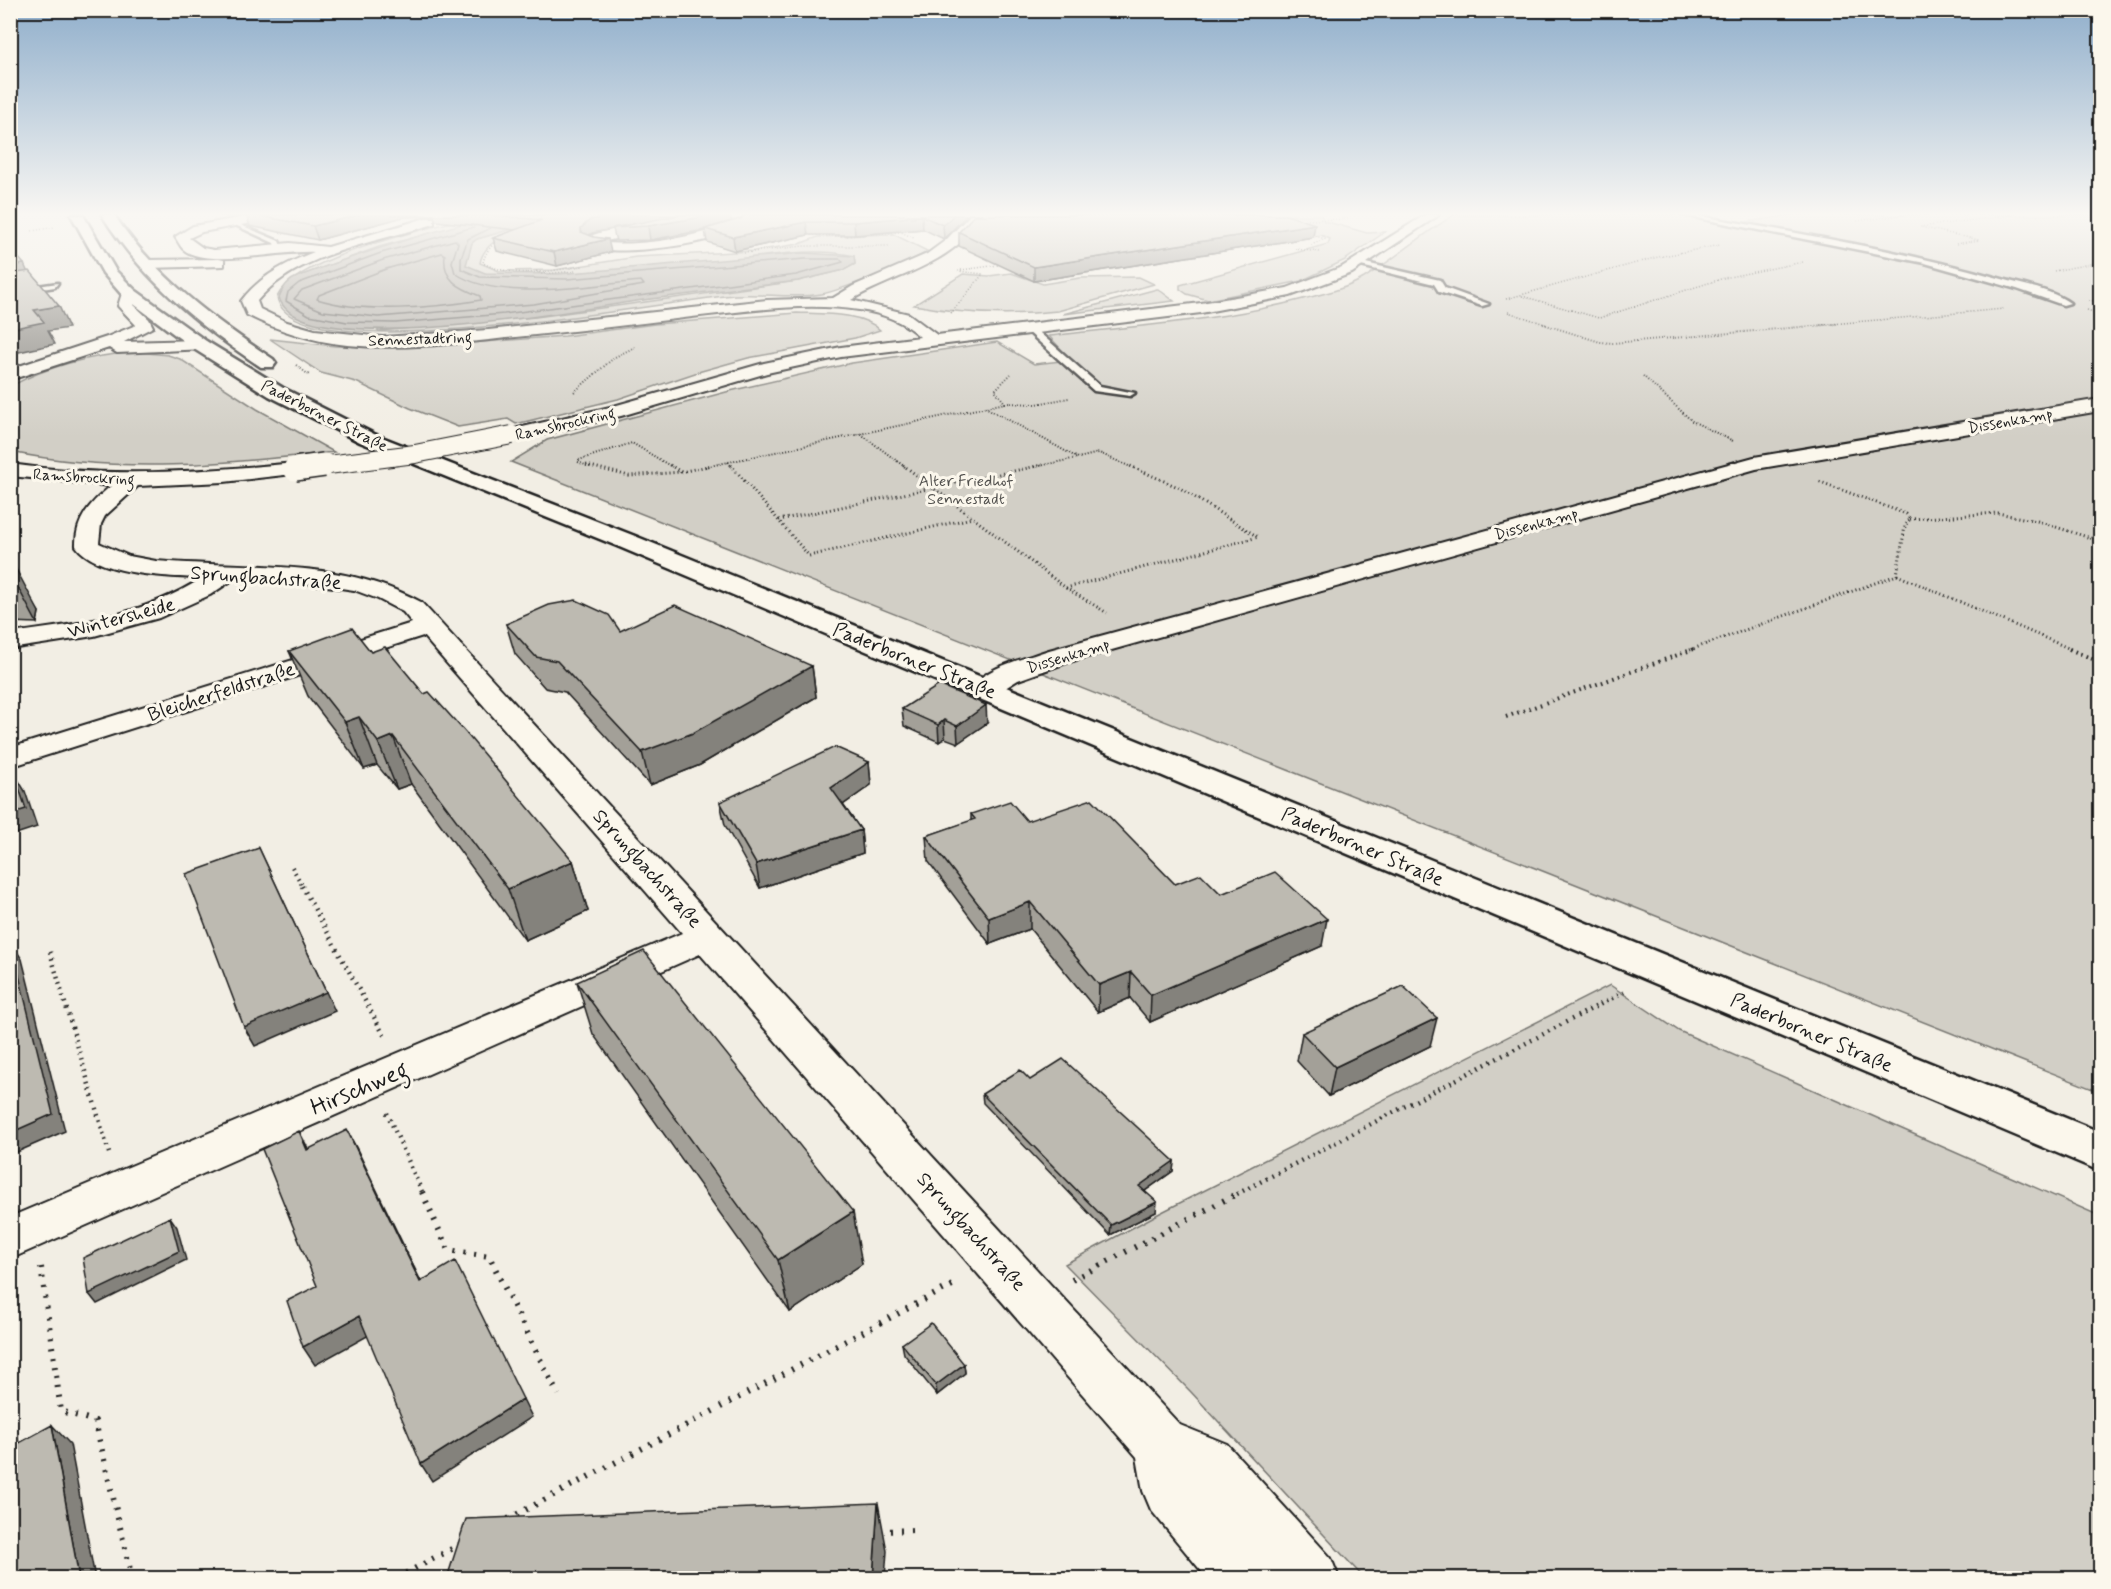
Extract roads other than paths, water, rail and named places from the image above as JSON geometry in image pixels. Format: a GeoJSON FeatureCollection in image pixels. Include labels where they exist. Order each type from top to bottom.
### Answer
{"type":"FeatureCollection","features":[{"type":"Feature","properties":{"kind":"main road","name":"Paderborner Straße"},"geometry":{"type":"LineString","coordinates":[[125,289],[200,345],[276,392],[367,438],[626,541],[2100,1152]]}},
{"type":"Feature","properties":{"kind":"main road","name":"Paderborner Straße"},"geometry":{"type":"LineString","coordinates":[[170,289],[247,350],[306,387],[399,436],[626,541]]}},
{"type":"Feature","properties":{"kind":"street","name":"Sennestadtring"},"geometry":{"type":"LineString","coordinates":[[259,289],[249,301],[253,312],[271,323],[300,333],[367,340],[485,336],[751,306],[835,304],[886,311],[917,325],[931,339]]}},
{"type":"Feature","properties":{"kind":"street"},"geometry":{"type":"LineString","coordinates":[[835,304],[858,289]]}},
{"type":"Feature","properties":{"kind":"street","name":"Ramsbrockring"},"geometry":{"type":"LineString","coordinates":[[10,471],[53,476],[133,479],[295,469],[415,454],[614,412],[764,368],[841,352],[931,339],[1201,308],[1298,289]]}},
{"type":"Feature","properties":{"kind":"street"},"geometry":{"type":"LineString","coordinates":[[10,375],[135,334],[145,327],[143,322],[126,306],[129,293]]}},
{"type":"Feature","properties":{"kind":"street"},"geometry":{"type":"LineString","coordinates":[[886,311],[934,319]]}},
{"type":"Feature","properties":{"kind":"street","name":"Ramsbrockring"},"geometry":{"type":"LineString","coordinates":[[953,317],[1014,322],[1113,318]]}},
{"type":"Feature","properties":{"kind":"street"},"geometry":{"type":"LineString","coordinates":[[66,357],[130,346],[200,345]]}},
{"type":"Feature","properties":{"kind":"street","name":"Dissenkamp"},"geometry":{"type":"LineString","coordinates":[[984,689],[1008,674],[1059,656],[1765,461],[2100,405]]}},
{"type":"Feature","properties":{"kind":"street","name":"Sprungbachstraße"},"geometry":{"type":"LineString","coordinates":[[133,479],[95,512],[87,537],[88,546],[99,554],[140,566],[225,574],[311,577],[374,587],[398,597],[431,625],[1162,1445],[1208,1463],[1311,1578]]}},
{"type":"Feature","properties":{"kind":"street","name":"Wintersheide"},"geometry":{"type":"LineString","coordinates":[[10,641],[73,632],[156,610],[201,591],[225,574]]}},
{"type":"Feature","properties":{"kind":"street","name":"Bleicherfeldstraße"},"geometry":{"type":"LineString","coordinates":[[10,758],[431,625]]}},
{"type":"Feature","properties":{"kind":"street","name":"Hirschweg"},"geometry":{"type":"LineString","coordinates":[[23,1233],[708,936]]}},
{"type":"Feature","properties":{"kind":"street"},"geometry":{"type":"LineString","coordinates":[[1162,1445],[1170,1491],[1244,1578]]}},
{"type":"Feature","properties":{"kind":"lane"},"geometry":{"type":"LineString","coordinates":[[10,292],[28,289]]}},
{"type":"Feature","properties":{"kind":"lane"},"geometry":{"type":"LineString","coordinates":[[1441,289],[1485,304]]}},
{"type":"Feature","properties":{"kind":"lane"},"geometry":{"type":"LineString","coordinates":[[2029,289],[2066,303]]}},
{"type":"Feature","properties":{"kind":"lane"},"geometry":{"type":"LineString","coordinates":[[1029,328],[1097,389]]}},
{"type":"Feature","properties":{"kind":"lane"},"geometry":{"type":"LineString","coordinates":[[1085,395],[1097,389],[1130,393]]}},
{"type":"Feature","properties":{"kind":"water"},"geometry":{"type":"Polygon","coordinates":[[[283,289],[731,289],[500,321],[441,327],[383,329],[333,326],[297,316],[279,297],[283,289]]]}},
{"type":"Feature","properties":{"kind":"park label","name":"Alter Friedhof Sennestadt"},"geometry":{"type":"Point","coordinates":[966,489]}}]}
